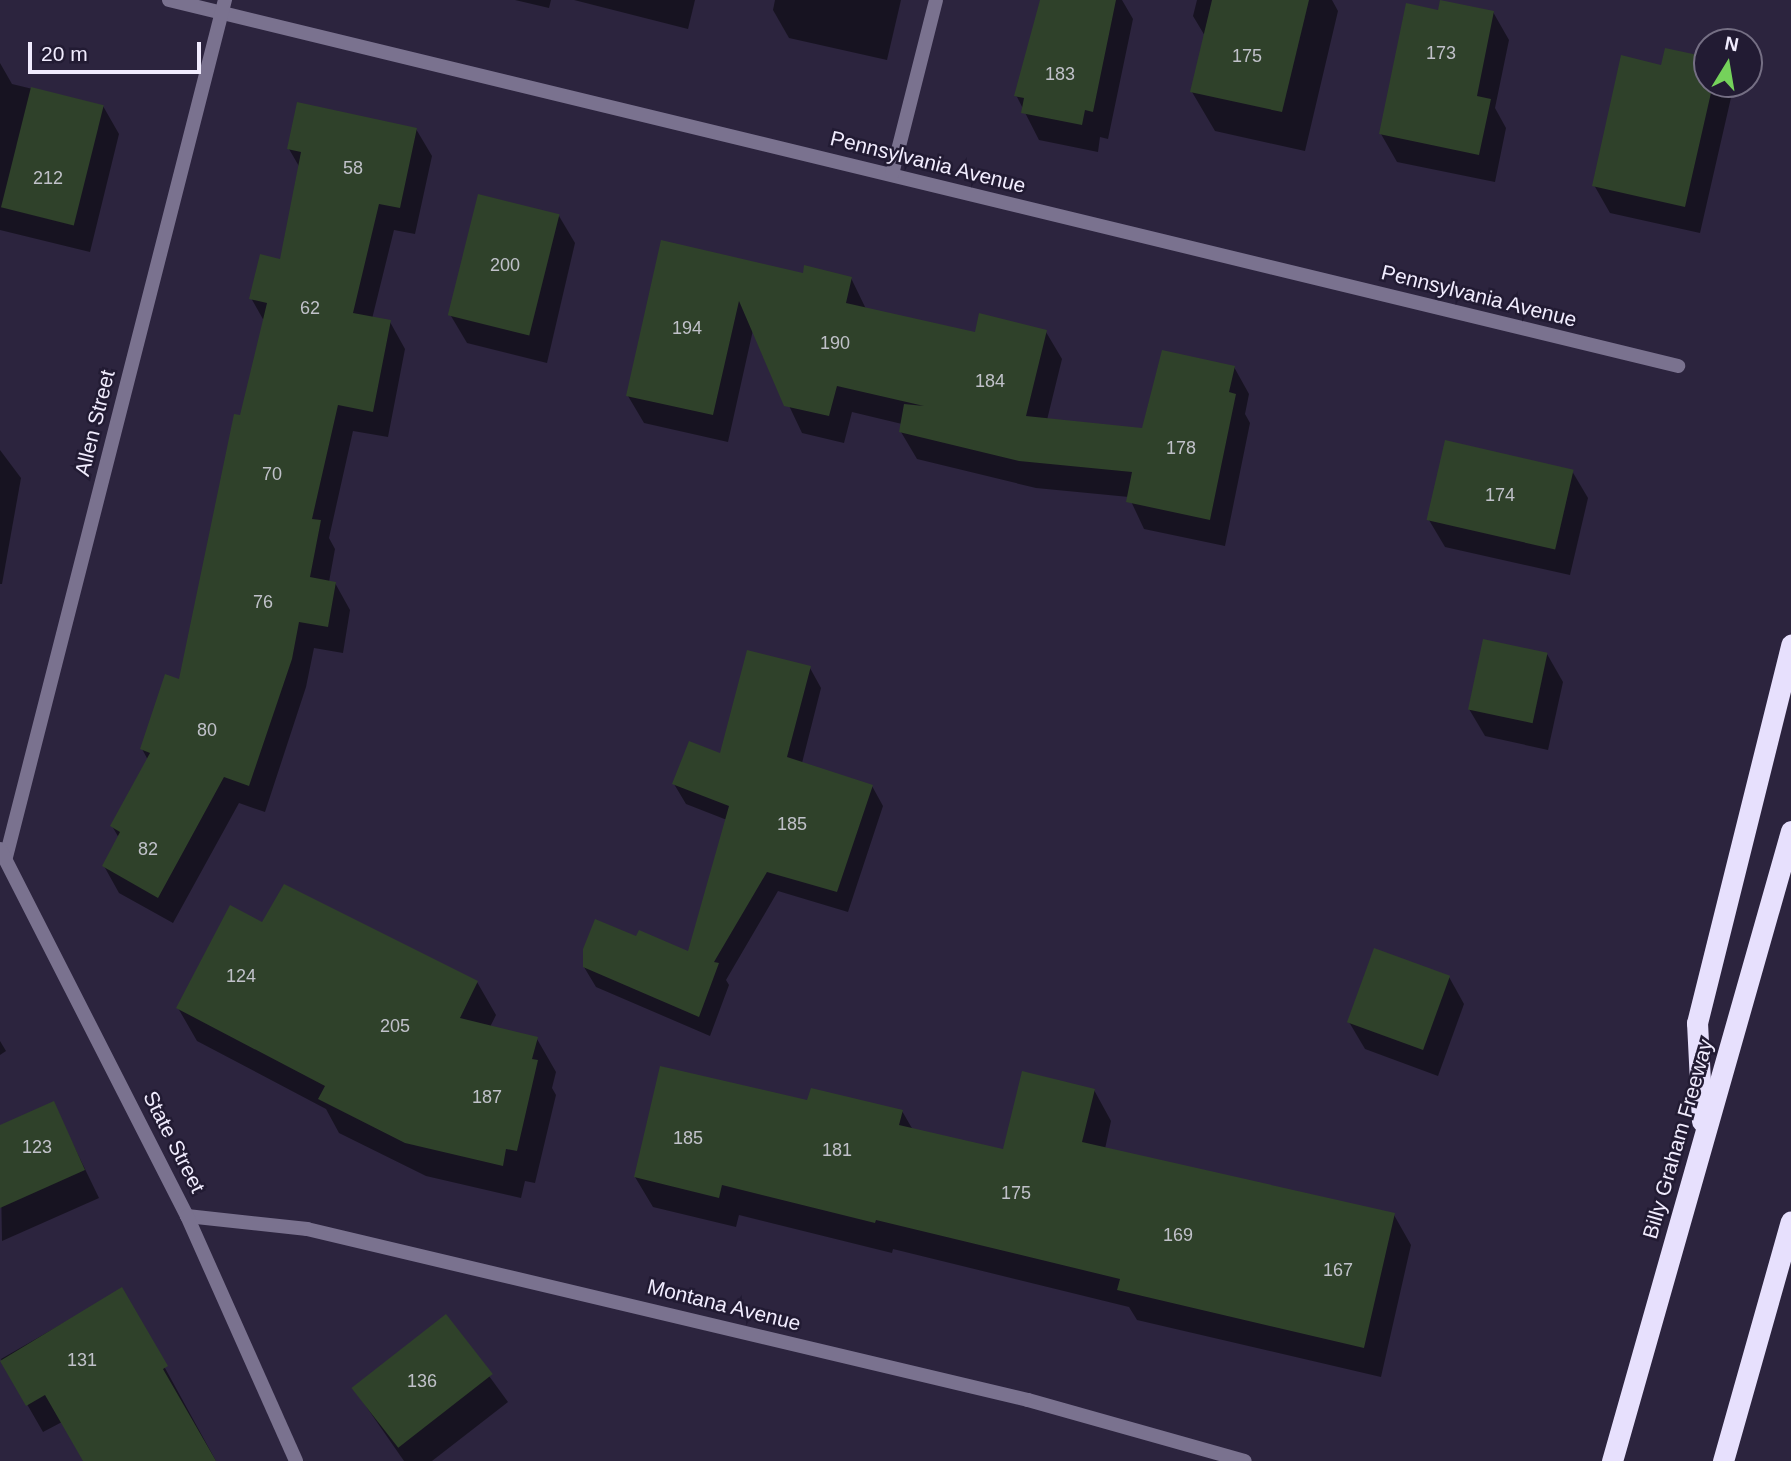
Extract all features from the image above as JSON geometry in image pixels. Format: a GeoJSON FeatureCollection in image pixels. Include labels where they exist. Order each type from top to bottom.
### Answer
{"type":"FeatureCollection","features":[{"type":"Feature","properties":{"kind":"highway"},"geometry":{"type":"LineString","coordinates":[[1703,1140],[1697,1023],[1791,645]]}},
{"type":"Feature","properties":{"kind":"highway","name":"Billy Graham Freeway"},"geometry":{"type":"LineString","coordinates":[[1612,1461],[1791,831]]}},
{"type":"Feature","properties":{"kind":"highway"},"geometry":{"type":"LineString","coordinates":[[1723,1461],[1791,1221]]}},
{"type":"Feature","properties":{"kind":"street","name":"Pennsylvania Avenue"},"geometry":{"type":"LineString","coordinates":[[169,0],[224,6],[892,174],[1678,366]]}},
{"type":"Feature","properties":{"kind":"street"},"geometry":{"type":"LineString","coordinates":[[892,174],[936,0]]}},
{"type":"Feature","properties":{"kind":"street","name":"Allen Street"},"geometry":{"type":"LineString","coordinates":[[3,853],[224,6]]}},
{"type":"Feature","properties":{"kind":"street","name":"State Street"},"geometry":{"type":"LineString","coordinates":[[3,853],[187,1216],[296,1461]]}},
{"type":"Feature","properties":{"kind":"street","name":"Montana Avenue"},"geometry":{"type":"LineString","coordinates":[[187,1216],[307,1229],[1028,1400],[1245,1461]]}},
{"type":"Feature","properties":{"kind":"building"},"geometry":{"type":"Polygon","coordinates":[[[1040,0],[1116,0],[1093,112],[1085,110],[1082,125],[1021,113],[1024,98],[1014,96],[1040,0]]]}},
{"type":"Feature","properties":{"kind":"building"},"geometry":{"type":"Polygon","coordinates":[[[1212,0],[1309,0],[1282,112],[1190,92],[1212,0]]]}},
{"type":"Feature","properties":{"kind":"building"},"geometry":{"type":"Polygon","coordinates":[[[1440,0],[1494,11],[1477,96],[1491,99],[1479,155],[1379,134],[1406,3],[1438,10],[1440,0]]]}},
{"type":"Feature","properties":{"kind":"building"},"geometry":{"type":"Polygon","coordinates":[[[1665,48],[1693,54],[1693,98],[1710,98],[1685,207],[1592,186],[1621,55],[1661,65],[1665,48]]]}},
{"type":"Feature","properties":{"kind":"building"},"geometry":{"type":"Polygon","coordinates":[[[31,87],[104,105],[74,225],[1,207],[31,87]]]}},
{"type":"Feature","properties":{"kind":"building"},"geometry":{"type":"Polygon","coordinates":[[[297,102],[417,128],[400,208],[379,204],[353,313],[391,320],[373,412],[338,405],[312,519],[321,520],[310,577],[336,582],[328,627],[299,622],[292,659],[249,786],[224,777],[158,898],[102,866],[120,832],[110,826],[150,753],[140,749],[165,674],[179,679],[234,414],[240,415],[267,303],[249,299],[260,254],[280,259],[301,152],[287,149],[297,102]]]}},
{"type":"Feature","properties":{"kind":"building"},"geometry":{"type":"Polygon","coordinates":[[[478,194],[560,214],[529,336],[448,315],[478,194]]]}},
{"type":"Feature","properties":{"kind":"building"},"geometry":{"type":"Polygon","coordinates":[[[661,240],[803,273],[804,265],[852,277],[846,303],[975,332],[979,313],[1047,330],[1026,416],[1142,428],[1162,350],[1235,366],[1229,392],[1236,394],[1210,520],[1126,502],[1132,472],[1019,461],[899,432],[904,404],[924,406],[837,386],[829,416],[784,406],[739,301],[713,415],[626,396],[661,240]]]}},
{"type":"Feature","properties":{"kind":"building"},"geometry":{"type":"Polygon","coordinates":[[[1445,440],[1574,470],[1555,550],[1427,520],[1445,440]]]}},
{"type":"Feature","properties":{"kind":"building"},"geometry":{"type":"Polygon","coordinates":[[[1483,639],[1548,653],[1533,723],[1468,709],[1483,639]]]}},
{"type":"Feature","properties":{"kind":"building"},"geometry":{"type":"Polygon","coordinates":[[[747,650],[811,666],[787,757],[873,785],[837,892],[767,872],[714,962],[719,963],[699,1017],[583,967],[583,949],[595,919],[636,936],[639,930],[688,951],[729,806],[672,784],[689,741],[720,753],[747,650]]]}},
{"type":"Feature","properties":{"kind":"building"},"geometry":{"type":"Polygon","coordinates":[[[284,884],[478,981],[460,1018],[538,1037],[532,1059],[538,1060],[517,1151],[506,1149],[503,1166],[405,1143],[318,1099],[325,1086],[176,1008],[230,905],[262,922],[284,884]]]}},
{"type":"Feature","properties":{"kind":"building"},"geometry":{"type":"Polygon","coordinates":[[[1374,948],[1450,976],[1423,1050],[1347,1022],[1374,948]]]}},
{"type":"Feature","properties":{"kind":"building"},"geometry":{"type":"Polygon","coordinates":[[[660,1066],[807,1100],[811,1088],[903,1110],[899,1125],[1003,1149],[1022,1071],[1095,1089],[1082,1142],[1395,1213],[1364,1348],[1117,1290],[1120,1279],[876,1220],[875,1223],[722,1185],[719,1198],[634,1177],[660,1066]]]}},
{"type":"Feature","properties":{"kind":"building"},"geometry":{"type":"Polygon","coordinates":[[[54,1101],[85,1170],[0,1208],[0,1125],[54,1101]]]}},
{"type":"Feature","properties":{"kind":"building"},"geometry":{"type":"Polygon","coordinates":[[[122,1287],[168,1366],[163,1369],[216,1461],[83,1461],[45,1395],[26,1406],[0,1361],[122,1287]]]}},
{"type":"Feature","properties":{"kind":"building"},"geometry":{"type":"Polygon","coordinates":[[[446,1314],[493,1374],[398,1448],[351,1388],[446,1314]]]}}]}
